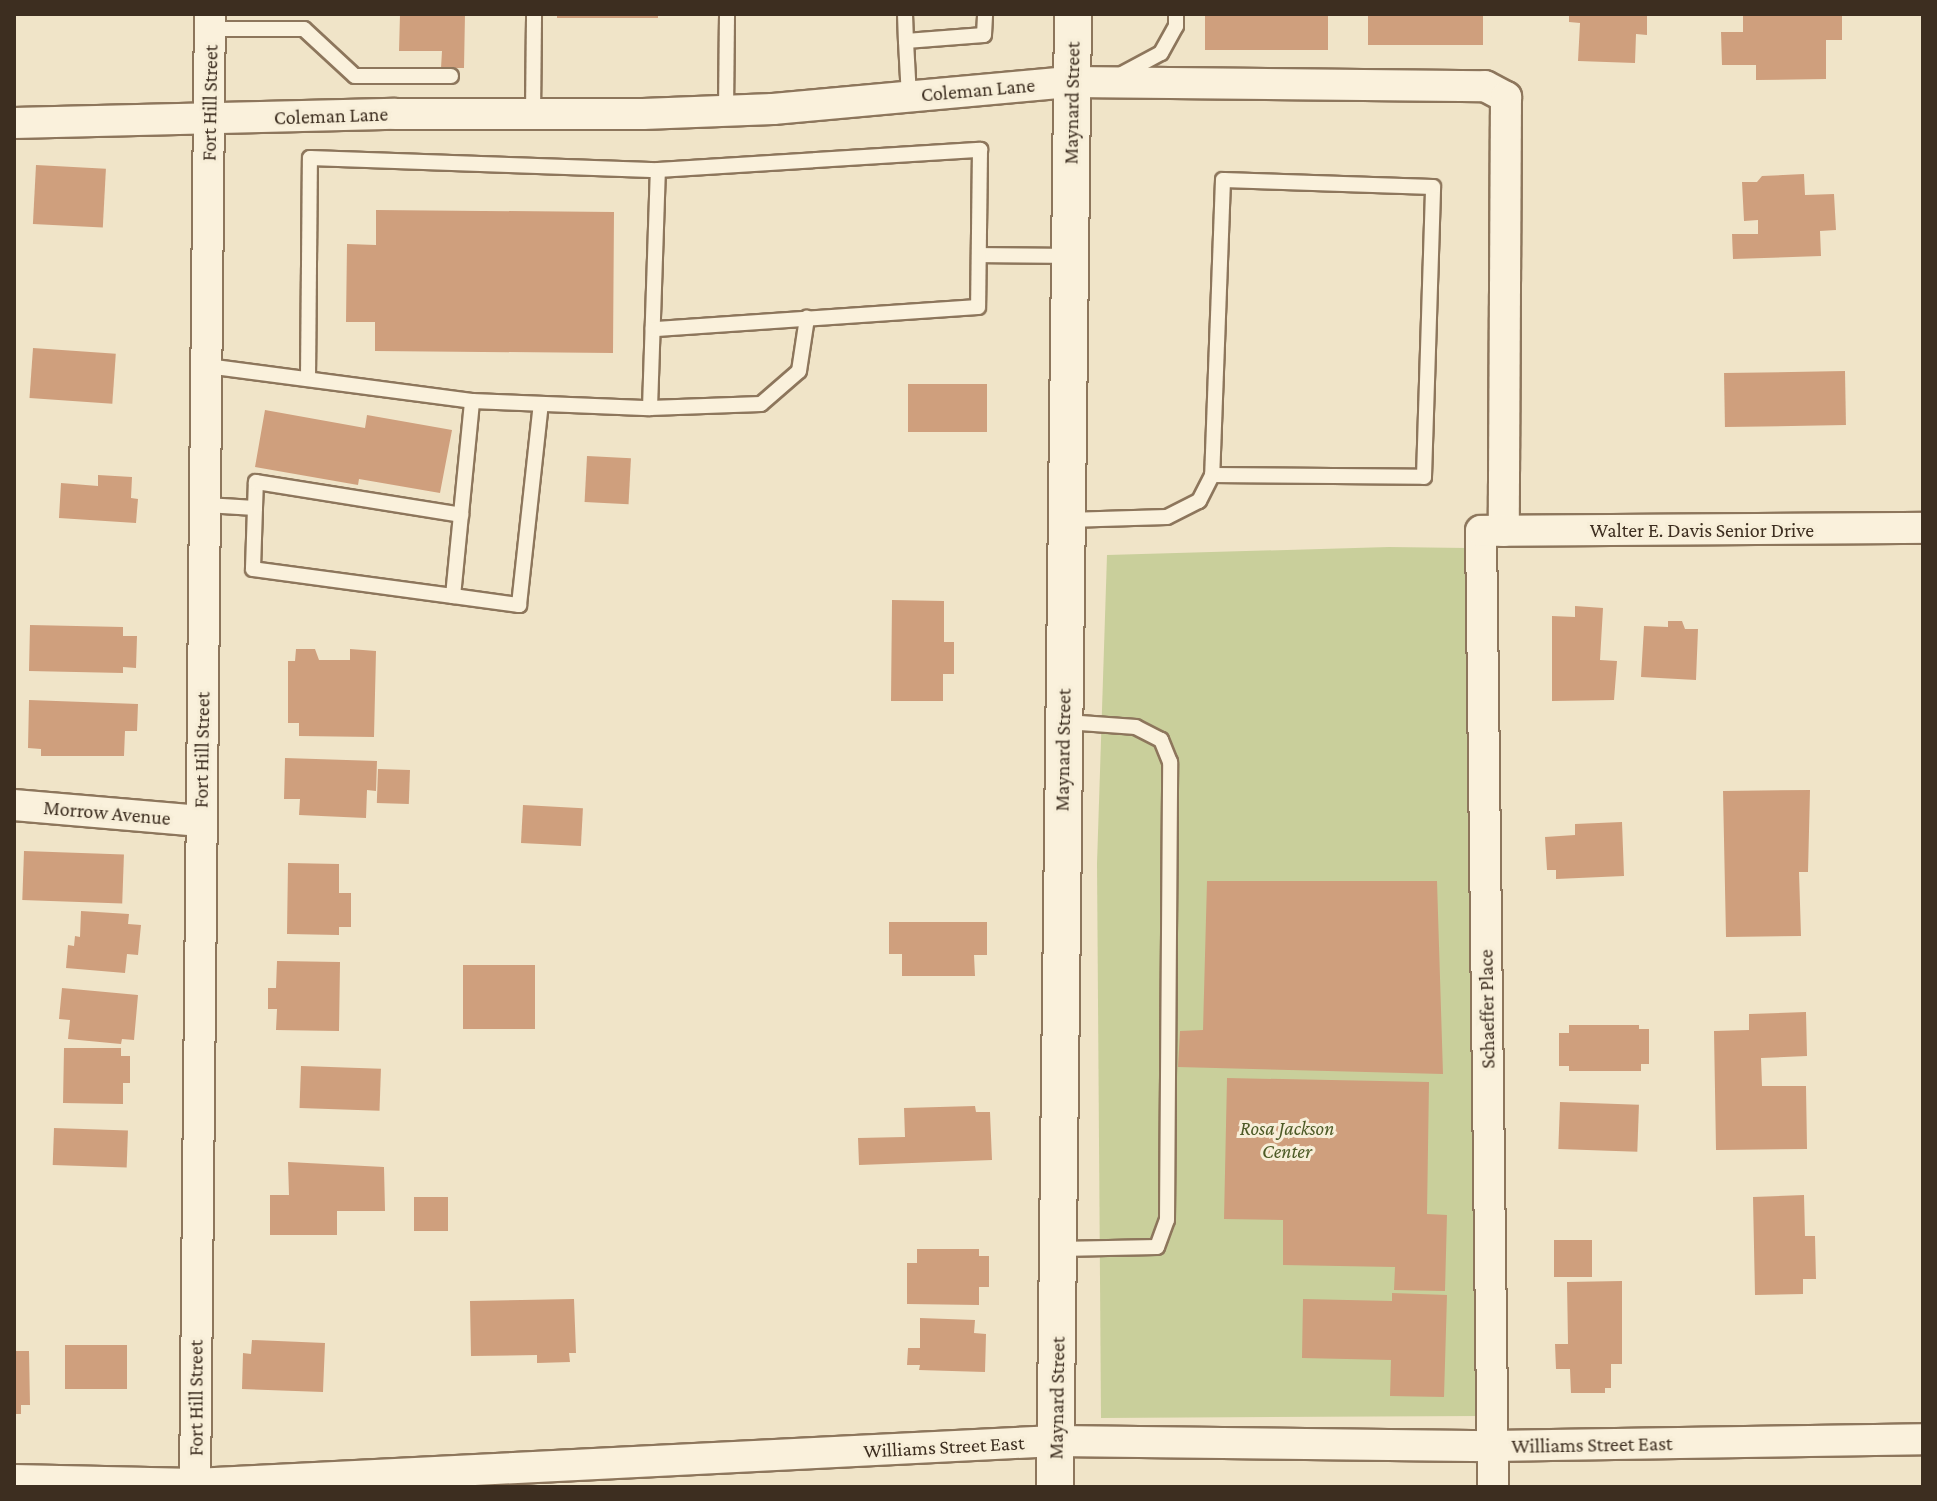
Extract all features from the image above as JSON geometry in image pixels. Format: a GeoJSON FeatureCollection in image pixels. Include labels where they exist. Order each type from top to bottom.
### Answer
{"type":"FeatureCollection","features":[{"type":"Feature","properties":{"kind":"street","name":"Maynard Street"},"geometry":{"type":"LineString","coordinates":[[1055,1487],[1069,256],[1086,82],[1073,14]]}},
{"type":"Feature","properties":{"kind":"street","name":"Fort Hill Street"},"geometry":{"type":"LineString","coordinates":[[195,1486],[210,22]]}},
{"type":"Feature","properties":{"kind":"street","name":"Coleman Lane"},"geometry":{"type":"LineString","coordinates":[[14,123],[395,114],[726,111],[1086,82],[1485,86],[1506,97],[1492,531]]}},
{"type":"Feature","properties":{"kind":"street","name":"Walter E. Davis Senior Drive"},"geometry":{"type":"LineString","coordinates":[[1492,531],[1923,528]]}},
{"type":"Feature","properties":{"kind":"street","name":"Schaeffer Place"},"geometry":{"type":"LineString","coordinates":[[1492,531],[1493,1487]]}},
{"type":"Feature","properties":{"kind":"street","name":"Morrow Avenue"},"geometry":{"type":"LineString","coordinates":[[14,805],[200,821]]}},
{"type":"Feature","properties":{"kind":"street","name":"Williams Street East"},"geometry":{"type":"LineString","coordinates":[[14,1480],[195,1486],[594,1476],[1056,1441],[1493,1446],[1923,1439]]}},
{"type":"Feature","properties":{"kind":"lane"},"geometry":{"type":"LineString","coordinates":[[533,114],[534,14]]}},
{"type":"Feature","properties":{"kind":"lane"},"geometry":{"type":"LineString","coordinates":[[726,111],[727,14]]}},
{"type":"Feature","properties":{"kind":"lane"},"geometry":{"type":"LineString","coordinates":[[905,14],[909,97]]}},
{"type":"Feature","properties":{"kind":"lane"},"geometry":{"type":"LineString","coordinates":[[906,41],[984,35],[985,14]]}},
{"type":"Feature","properties":{"kind":"lane"},"geometry":{"type":"LineString","coordinates":[[1086,82],[1138,68],[1161,53],[1176,26],[1176,14]]}},
{"type":"Feature","properties":{"kind":"lane"},"geometry":{"type":"LineString","coordinates":[[210,22],[304,21],[355,76],[451,76]]}},
{"type":"Feature","properties":{"kind":"lane"},"geometry":{"type":"LineString","coordinates":[[308,379],[310,158],[658,170],[980,150],[978,307],[653,329]]}},
{"type":"Feature","properties":{"kind":"lane"},"geometry":{"type":"LineString","coordinates":[[650,408],[658,170]]}},
{"type":"Feature","properties":{"kind":"lane"},"geometry":{"type":"LineString","coordinates":[[1065,520],[1167,517],[1199,501],[1212,475],[1223,180],[1433,187],[1424,477],[1212,475]]}},
{"type":"Feature","properties":{"kind":"lane"},"geometry":{"type":"LineString","coordinates":[[979,255],[1069,256]]}},
{"type":"Feature","properties":{"kind":"lane"},"geometry":{"type":"LineString","coordinates":[[207,366],[472,401],[650,408],[761,404],[799,371],[807,318]]}},
{"type":"Feature","properties":{"kind":"lane"},"geometry":{"type":"LineString","coordinates":[[453,596],[472,401]]}},
{"type":"Feature","properties":{"kind":"lane"},"geometry":{"type":"LineString","coordinates":[[461,515],[256,482],[253,569],[519,605],[541,404]]}},
{"type":"Feature","properties":{"kind":"lane"},"geometry":{"type":"LineString","coordinates":[[206,505],[255,508]]}},
{"type":"Feature","properties":{"kind":"lane"},"geometry":{"type":"LineString","coordinates":[[1058,1249],[1157,1247],[1167,1220],[1170,762],[1161,740],[1136,727],[1063,722]]}},
{"type":"Feature","properties":{"kind":"green space","name":"Rosa Jackson Center"},"geometry":{"type":"Polygon","coordinates":[[[1389,547],[1467,548],[1479,1416],[1101,1418],[1097,864],[1107,555],[1389,547]]]}},
{"type":"Feature","properties":{"kind":"building"},"geometry":{"type":"Polygon","coordinates":[[[400,14],[465,14],[464,68],[441,68],[442,51],[399,51],[400,14]]]}},
{"type":"Feature","properties":{"kind":"building"},"geometry":{"type":"Polygon","coordinates":[[[557,14],[658,14],[658,18],[557,18],[557,14]]]}},
{"type":"Feature","properties":{"kind":"building"},"geometry":{"type":"Polygon","coordinates":[[[1205,14],[1328,14],[1328,50],[1205,50],[1205,14]]]}},
{"type":"Feature","properties":{"kind":"building"},"geometry":{"type":"Polygon","coordinates":[[[1368,14],[1483,14],[1483,45],[1368,45],[1368,14]]]}},
{"type":"Feature","properties":{"kind":"building"},"geometry":{"type":"Polygon","coordinates":[[[1569,14],[1647,14],[1647,35],[1636,34],[1635,63],[1578,61],[1580,23],[1569,22],[1569,14]]]}},
{"type":"Feature","properties":{"kind":"building"},"geometry":{"type":"Polygon","coordinates":[[[1743,14],[1842,14],[1842,40],[1826,40],[1826,79],[1756,80],[1756,65],[1722,65],[1721,32],[1743,32],[1743,14]]]}},
{"type":"Feature","properties":{"kind":"building"},"geometry":{"type":"Polygon","coordinates":[[[36,165],[106,169],[103,228],[33,224],[36,165]]]}},
{"type":"Feature","properties":{"kind":"building"},"geometry":{"type":"Polygon","coordinates":[[[1804,174],[1805,195],[1834,194],[1836,230],[1820,231],[1821,256],[1733,259],[1732,234],[1758,234],[1758,220],[1744,221],[1742,182],[1757,182],[1762,176],[1804,174]]]}},
{"type":"Feature","properties":{"kind":"building"},"geometry":{"type":"Polygon","coordinates":[[[376,210],[614,212],[613,353],[375,351],[375,322],[346,322],[347,244],[376,245],[376,210]]]}},
{"type":"Feature","properties":{"kind":"building"},"geometry":{"type":"Polygon","coordinates":[[[33,348],[116,354],[112,404],[30,398],[33,348]]]}},
{"type":"Feature","properties":{"kind":"building"},"geometry":{"type":"Polygon","coordinates":[[[1845,371],[1846,425],[1725,427],[1724,373],[1845,371]]]}},
{"type":"Feature","properties":{"kind":"building"},"geometry":{"type":"Polygon","coordinates":[[[908,384],[987,384],[987,432],[908,432],[908,384]]]}},
{"type":"Feature","properties":{"kind":"building"},"geometry":{"type":"Polygon","coordinates":[[[265,410],[365,428],[367,415],[452,430],[440,493],[359,479],[358,485],[255,467],[265,410]]]}},
{"type":"Feature","properties":{"kind":"building"},"geometry":{"type":"Polygon","coordinates":[[[587,456],[631,458],[629,504],[585,502],[587,456]]]}},
{"type":"Feature","properties":{"kind":"building"},"geometry":{"type":"Polygon","coordinates":[[[98,475],[132,477],[131,498],[138,499],[136,523],[59,518],[61,483],[98,486],[98,475]]]}},
{"type":"Feature","properties":{"kind":"building"},"geometry":{"type":"Polygon","coordinates":[[[892,600],[944,601],[944,642],[954,642],[954,674],[943,674],[943,701],[891,701],[892,600]]]}},
{"type":"Feature","properties":{"kind":"building"},"geometry":{"type":"Polygon","coordinates":[[[1575,606],[1603,608],[1600,660],[1617,661],[1614,700],[1552,701],[1552,616],[1575,617],[1575,606]]]}},
{"type":"Feature","properties":{"kind":"building"},"geometry":{"type":"Polygon","coordinates":[[[1668,621],[1682,621],[1685,629],[1698,629],[1696,680],[1641,677],[1644,626],[1668,627],[1668,621]]]}},
{"type":"Feature","properties":{"kind":"building"},"geometry":{"type":"Polygon","coordinates":[[[30,625],[123,627],[123,636],[137,636],[136,668],[123,667],[123,673],[29,671],[30,625]]]}},
{"type":"Feature","properties":{"kind":"building"},"geometry":{"type":"Polygon","coordinates":[[[296,649],[315,649],[319,660],[350,660],[350,649],[376,651],[374,737],[299,736],[299,723],[288,723],[288,661],[295,661],[296,649]]]}},
{"type":"Feature","properties":{"kind":"building"},"geometry":{"type":"Polygon","coordinates":[[[29,700],[138,704],[137,731],[125,731],[124,756],[41,756],[41,749],[28,748],[29,700]]]}},
{"type":"Feature","properties":{"kind":"building"},"geometry":{"type":"Polygon","coordinates":[[[285,758],[377,761],[376,791],[367,790],[366,818],[299,815],[300,799],[284,799],[285,758]]]}},
{"type":"Feature","properties":{"kind":"building"},"geometry":{"type":"Polygon","coordinates":[[[378,769],[410,770],[409,804],[377,803],[378,769]]]}},
{"type":"Feature","properties":{"kind":"building"},"geometry":{"type":"Polygon","coordinates":[[[1810,790],[1808,872],[1799,872],[1801,936],[1726,937],[1723,791],[1810,790]]]}},
{"type":"Feature","properties":{"kind":"building"},"geometry":{"type":"Polygon","coordinates":[[[523,805],[583,808],[581,846],[521,843],[523,805]]]}},
{"type":"Feature","properties":{"kind":"building"},"geometry":{"type":"Polygon","coordinates":[[[1622,822],[1624,876],[1556,879],[1556,870],[1547,870],[1545,837],[1575,835],[1575,824],[1622,822]]]}},
{"type":"Feature","properties":{"kind":"building"},"geometry":{"type":"Polygon","coordinates":[[[24,851],[124,854],[122,903],[22,900],[24,851]]]}},
{"type":"Feature","properties":{"kind":"building"},"geometry":{"type":"Polygon","coordinates":[[[288,863],[339,864],[339,893],[351,893],[351,927],[339,927],[339,935],[287,934],[288,863]]]}},
{"type":"Feature","properties":{"kind":"building"},"geometry":{"type":"Polygon","coordinates":[[[1207,881],[1437,881],[1443,1074],[1178,1067],[1180,1031],[1203,1030],[1207,881]]]}},
{"type":"Feature","properties":{"kind":"building"},"geometry":{"type":"Polygon","coordinates":[[[81,911],[129,914],[128,924],[141,925],[138,955],[127,954],[125,973],[66,968],[68,945],[74,946],[75,936],[80,937],[81,911]]]}},
{"type":"Feature","properties":{"kind":"building"},"geometry":{"type":"Polygon","coordinates":[[[889,922],[987,922],[987,955],[974,955],[975,976],[902,976],[902,954],[889,954],[889,922]]]}},
{"type":"Feature","properties":{"kind":"building"},"geometry":{"type":"Polygon","coordinates":[[[277,961],[340,962],[339,1031],[276,1030],[277,1009],[268,1009],[268,988],[276,988],[277,961]]]}},
{"type":"Feature","properties":{"kind":"building"},"geometry":{"type":"Polygon","coordinates":[[[463,965],[535,965],[535,1029],[463,1029],[463,965]]]}},
{"type":"Feature","properties":{"kind":"building"},"geometry":{"type":"Polygon","coordinates":[[[62,988],[138,995],[134,1040],[122,1039],[121,1044],[68,1039],[70,1020],[59,1019],[62,988]]]}},
{"type":"Feature","properties":{"kind":"building"},"geometry":{"type":"Polygon","coordinates":[[[1806,1012],[1807,1056],[1761,1058],[1762,1086],[1806,1086],[1807,1149],[1716,1150],[1714,1031],[1749,1030],[1749,1014],[1806,1012]]]}},
{"type":"Feature","properties":{"kind":"building"},"geometry":{"type":"Polygon","coordinates":[[[1569,1025],[1639,1025],[1639,1029],[1649,1029],[1649,1064],[1641,1064],[1641,1071],[1569,1071],[1569,1066],[1559,1066],[1559,1033],[1569,1033],[1569,1025]]]}},
{"type":"Feature","properties":{"kind":"building"},"geometry":{"type":"Polygon","coordinates":[[[64,1048],[121,1048],[121,1056],[130,1056],[130,1083],[123,1083],[123,1104],[63,1103],[64,1048]]]}},
{"type":"Feature","properties":{"kind":"building"},"geometry":{"type":"Polygon","coordinates":[[[301,1066],[381,1069],[379,1111],[300,1108],[301,1066]]]}},
{"type":"Feature","properties":{"kind":"building"},"geometry":{"type":"Polygon","coordinates":[[[1227,1078],[1429,1082],[1427,1214],[1447,1215],[1445,1291],[1394,1290],[1395,1267],[1283,1265],[1283,1220],[1224,1219],[1227,1078]]]}},
{"type":"Feature","properties":{"kind":"building"},"geometry":{"type":"Polygon","coordinates":[[[1560,1102],[1639,1105],[1637,1152],[1558,1149],[1560,1102]]]}},
{"type":"Feature","properties":{"kind":"building"},"geometry":{"type":"Polygon","coordinates":[[[975,1106],[976,1112],[990,1112],[992,1160],[859,1165],[858,1138],[905,1137],[904,1108],[975,1106]]]}},
{"type":"Feature","properties":{"kind":"building"},"geometry":{"type":"Polygon","coordinates":[[[54,1128],[128,1131],[127,1168],[53,1165],[54,1128]]]}},
{"type":"Feature","properties":{"kind":"building"},"geometry":{"type":"Polygon","coordinates":[[[288,1162],[384,1167],[385,1211],[337,1211],[337,1235],[270,1235],[270,1195],[289,1195],[288,1162]]]}},
{"type":"Feature","properties":{"kind":"building"},"geometry":{"type":"Polygon","coordinates":[[[1804,1195],[1805,1236],[1815,1236],[1816,1279],[1803,1279],[1803,1294],[1755,1295],[1753,1197],[1804,1195]]]}},
{"type":"Feature","properties":{"kind":"building"},"geometry":{"type":"Polygon","coordinates":[[[414,1197],[448,1197],[448,1231],[414,1231],[414,1197]]]}},
{"type":"Feature","properties":{"kind":"building"},"geometry":{"type":"Polygon","coordinates":[[[1554,1240],[1592,1240],[1592,1277],[1554,1277],[1554,1240]]]}},
{"type":"Feature","properties":{"kind":"building"},"geometry":{"type":"Polygon","coordinates":[[[917,1249],[979,1249],[979,1256],[989,1256],[989,1287],[979,1287],[979,1305],[907,1304],[907,1263],[917,1263],[917,1249]]]}},
{"type":"Feature","properties":{"kind":"building"},"geometry":{"type":"Polygon","coordinates":[[[1622,1281],[1622,1364],[1611,1364],[1611,1388],[1605,1388],[1605,1393],[1571,1393],[1570,1369],[1556,1369],[1555,1344],[1568,1344],[1567,1282],[1622,1281]]]}},
{"type":"Feature","properties":{"kind":"building"},"geometry":{"type":"Polygon","coordinates":[[[1392,1293],[1447,1295],[1444,1397],[1390,1396],[1391,1360],[1302,1358],[1303,1299],[1392,1301],[1392,1293]]]}},
{"type":"Feature","properties":{"kind":"building"},"geometry":{"type":"Polygon","coordinates":[[[574,1299],[576,1353],[569,1353],[570,1362],[537,1363],[537,1355],[471,1356],[470,1301],[574,1299]]]}},
{"type":"Feature","properties":{"kind":"building"},"geometry":{"type":"Polygon","coordinates":[[[920,1318],[975,1320],[974,1333],[986,1334],[985,1372],[919,1370],[920,1365],[907,1365],[908,1348],[920,1348],[920,1318]]]}},
{"type":"Feature","properties":{"kind":"building"},"geometry":{"type":"Polygon","coordinates":[[[252,1340],[325,1343],[323,1392],[242,1389],[243,1353],[251,1354],[252,1340]]]}},
{"type":"Feature","properties":{"kind":"building"},"geometry":{"type":"Polygon","coordinates":[[[65,1345],[127,1345],[127,1389],[65,1389],[65,1345]]]}},
{"type":"Feature","properties":{"kind":"building"},"geometry":{"type":"Polygon","coordinates":[[[14,1351],[29,1351],[30,1405],[21,1405],[21,1414],[14,1414],[14,1351]]]}}]}
